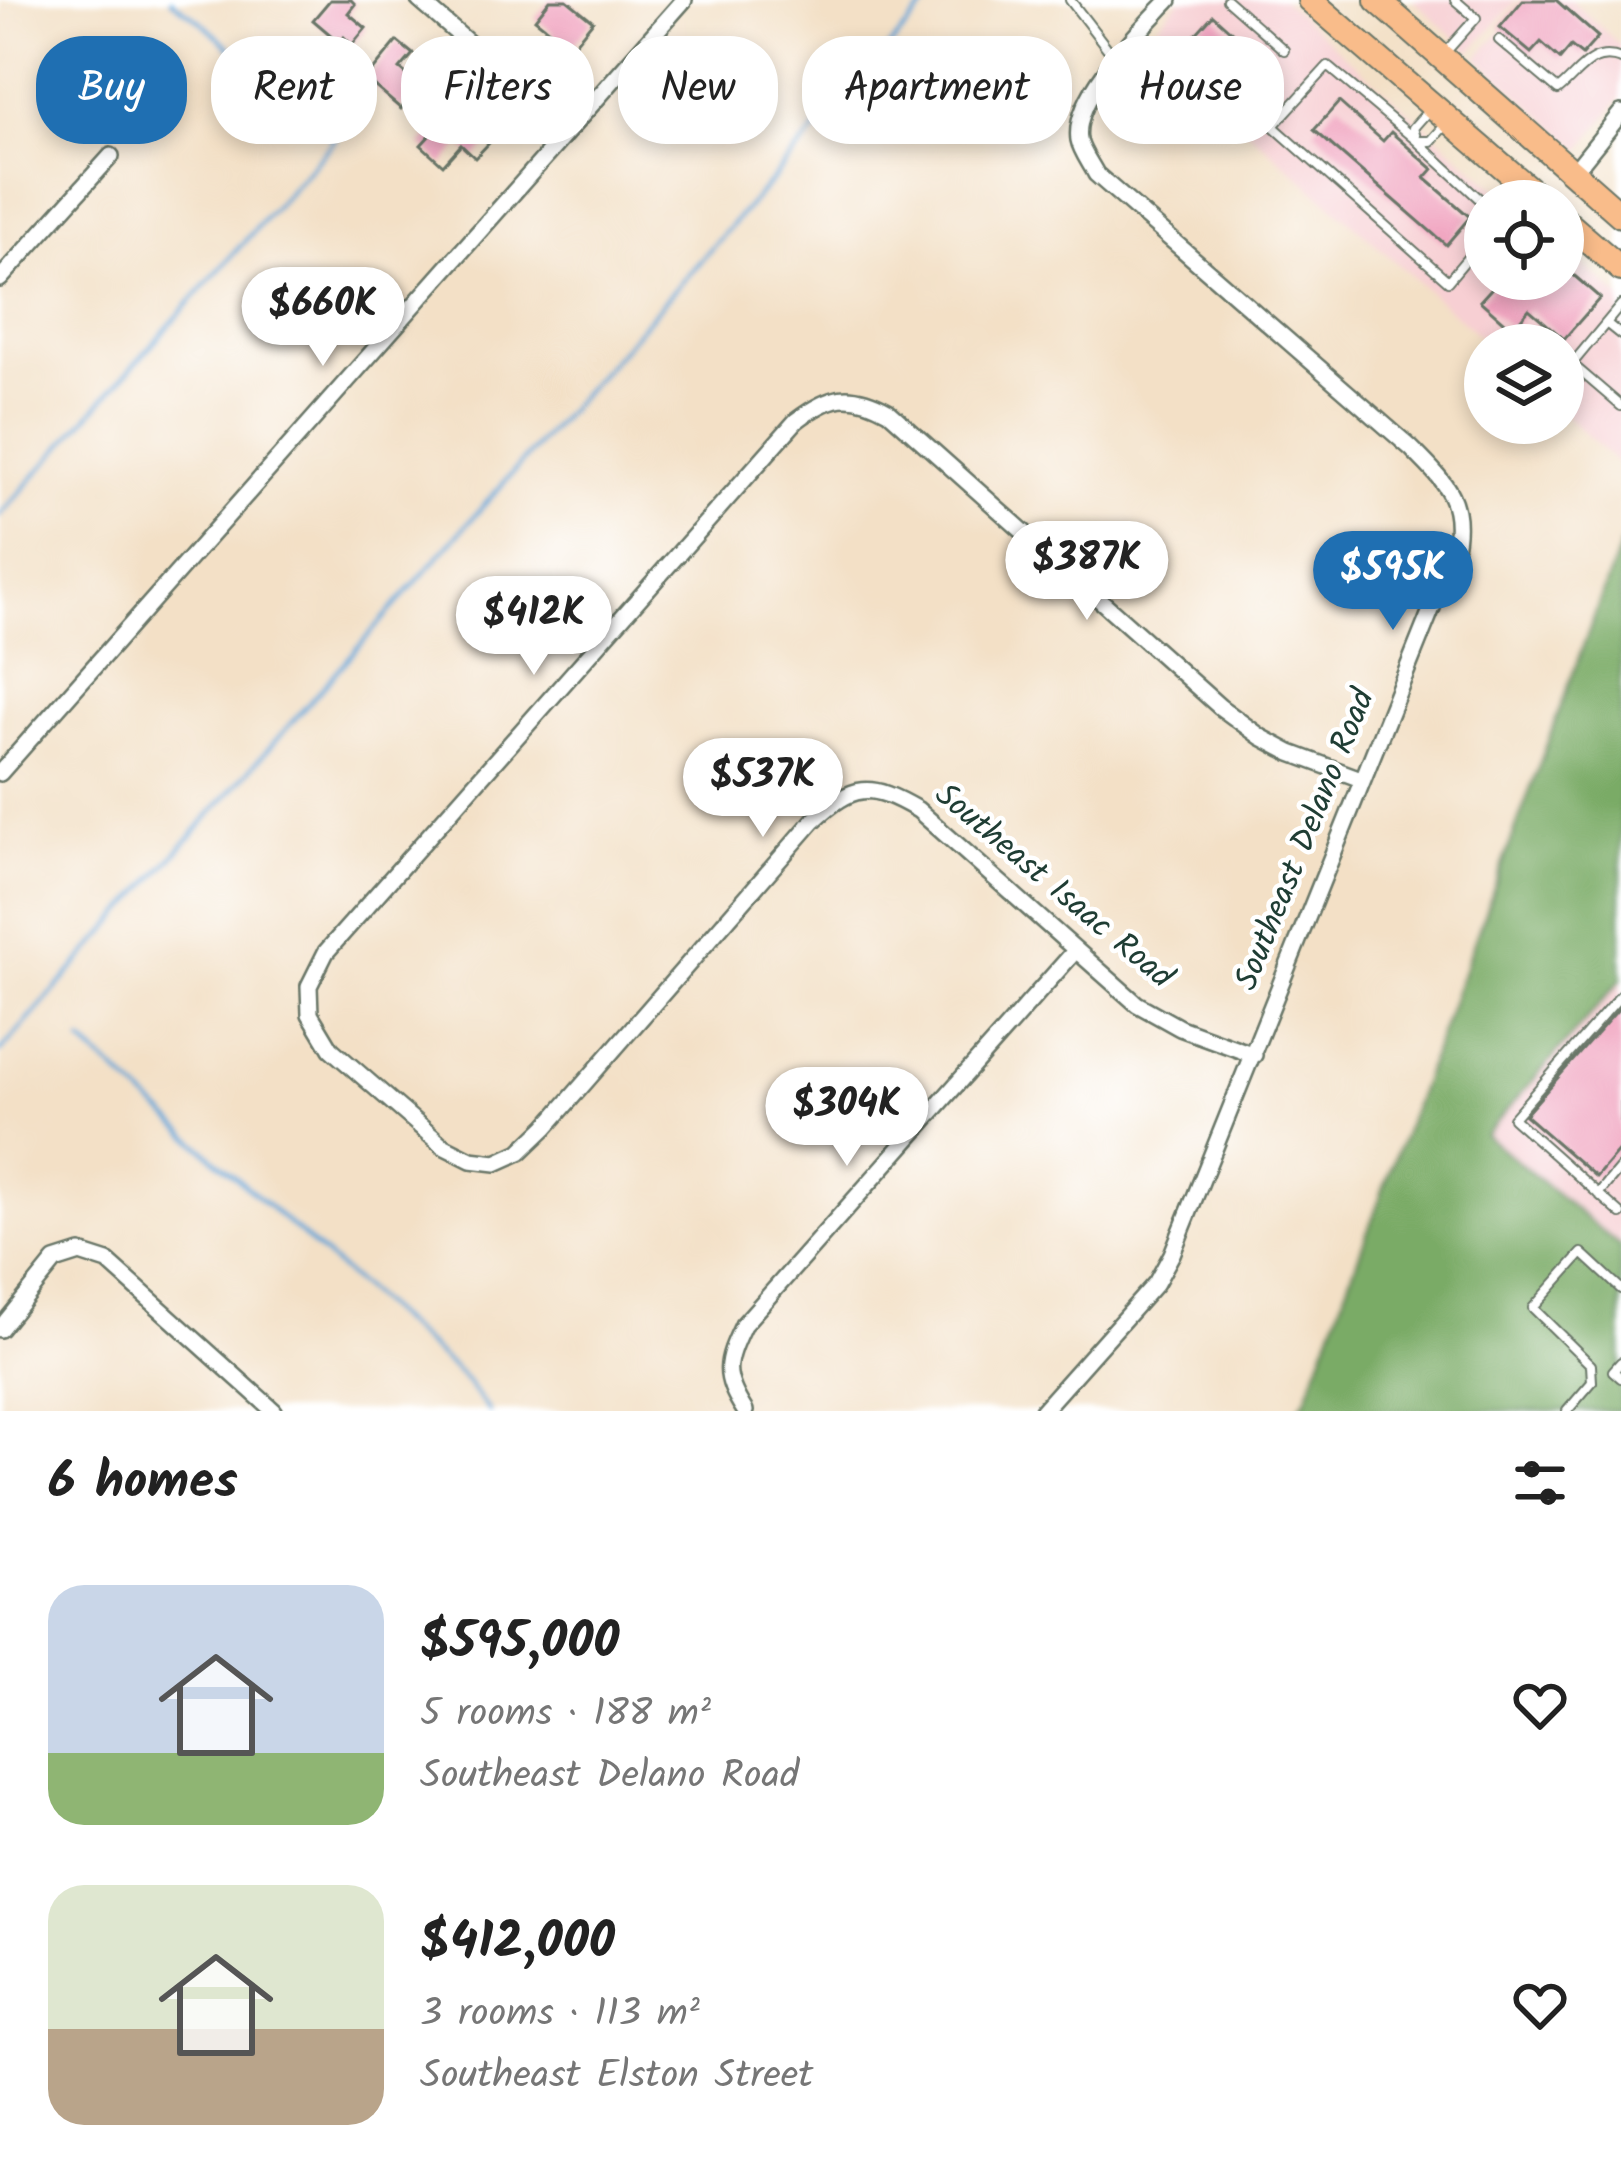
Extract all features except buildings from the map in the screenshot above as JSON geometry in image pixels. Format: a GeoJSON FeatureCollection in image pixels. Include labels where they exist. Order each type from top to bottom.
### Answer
{"type":"FeatureCollection","features":[{"type":"Feature","properties":{"kind":"main road"},"geometry":{"type":"LineString","coordinates":[[1310,0],[1519,180]]}},
{"type":"Feature","properties":{"kind":"main road"},"geometry":{"type":"LineString","coordinates":[[1377,0],[1621,215]]}},
{"type":"Feature","properties":{"kind":"main road"},"geometry":{"type":"LineString","coordinates":[[1584,237],[1621,269]]}},
{"type":"Feature","properties":{"kind":"main road"},"geometry":{"type":"LineString","coordinates":[[1591,243],[1621,249]]}},
{"type":"Feature","properties":{"kind":"street"},"geometry":{"type":"LineString","coordinates":[[419,0],[461,36]]}},
{"type":"Feature","properties":{"kind":"street"},"geometry":{"type":"LineString","coordinates":[[594,102],[684,0]]}},
{"type":"Feature","properties":{"kind":"street","name":"Southeast Delano Road"},"geometry":{"type":"LineString","coordinates":[[1135,36],[1168,0]]}},
{"type":"Feature","properties":{"kind":"street","name":"Southeast Delano Road"},"geometry":{"type":"LineString","coordinates":[[1042,1411],[1156,1283],[1172,1254],[1454,553],[1460,527],[1453,495],[1411,448],[1096,174],[1079,141],[1083,109],[1096,88]]}},
{"type":"Feature","properties":{"kind":"street"},"geometry":{"type":"LineString","coordinates":[[1574,173],[1621,113]]}},
{"type":"Feature","properties":{"kind":"street"},"geometry":{"type":"LineString","coordinates":[[0,773],[557,144]]}},
{"type":"Feature","properties":{"kind":"street"},"geometry":{"type":"LineString","coordinates":[[1,277],[111,156]]}},
{"type":"Feature","properties":{"kind":"street","name":"Southeast Isaac Road"},"geometry":{"type":"LineString","coordinates":[[1254,1055],[1180,1028],[1137,1004],[918,810],[889,794],[860,790],[836,800],[813,821],[546,1127],[520,1152],[496,1162],[471,1160],[443,1146],[331,1048],[310,1014],[309,986],[326,952],[796,421],[818,404],[838,398],[866,399],[889,411],[1233,717],[1292,753],[1361,778]]}},
{"type":"Feature","properties":{"kind":"street"},"geometry":{"type":"LineString","coordinates":[[745,1411],[730,1388],[727,1358],[742,1325],[1075,951]]}},
{"type":"Feature","properties":{"kind":"street"},"geometry":{"type":"LineString","coordinates":[[0,1329],[55,1261],[80,1253],[108,1262],[274,1411]]}},
{"type":"Feature","properties":{"kind":"lane"},"geometry":{"type":"LineString","coordinates":[[1070,0],[1098,36]]}},
{"type":"Feature","properties":{"kind":"lane"},"geometry":{"type":"LineString","coordinates":[[1227,0],[1268,36]]}},
{"type":"Feature","properties":{"kind":"lane"},"geometry":{"type":"LineString","coordinates":[[1442,57],[1476,18],[1456,0]]}},
{"type":"Feature","properties":{"kind":"lane"},"geometry":{"type":"LineString","coordinates":[[1499,40],[1558,91],[1596,57],[1609,54],[1621,59]]}},
{"type":"Feature","properties":{"kind":"lane"},"geometry":{"type":"LineString","coordinates":[[1464,184],[1328,66],[1273,126],[1448,281],[1464,262]]}},
{"type":"Feature","properties":{"kind":"lane"},"geometry":{"type":"LineString","coordinates":[[1417,140],[1413,128],[1441,113]]}},
{"type":"Feature","properties":{"kind":"lane"},"geometry":{"type":"LineString","coordinates":[[1417,140],[1431,141],[1441,113]]}},
{"type":"Feature","properties":{"kind":"lane"},"geometry":{"type":"LineString","coordinates":[[1621,305],[1572,364],[1621,406]]}},
{"type":"Feature","properties":{"kind":"lane"},"geometry":{"type":"LineString","coordinates":[[1606,323],[1621,335]]}},
{"type":"Feature","properties":{"kind":"lane"},"geometry":{"type":"LineString","coordinates":[[1621,995],[1513,1118],[1621,1214]]}},
{"type":"Feature","properties":{"kind":"lane"},"geometry":{"type":"LineString","coordinates":[[1598,1194],[1621,1167]]}},
{"type":"Feature","properties":{"kind":"lane"},"geometry":{"type":"LineString","coordinates":[[1567,1411],[1592,1382],[1591,1365],[1533,1308],[1582,1253],[1621,1289]]}},
{"type":"Feature","properties":{"kind":"lane"},"geometry":{"type":"LineString","coordinates":[[1621,1362],[1613,1371],[1621,1378]]}},
{"type":"Feature","properties":{"kind":"shaded area"},"geometry":{"type":"Polygon","coordinates":[[[1180,0],[1282,0],[1487,180],[1464,180],[1464,300],[1584,300],[1584,265],[1621,298],[1621,467],[1584,433],[1584,324],[1465,324],[1263,144],[1284,144],[1284,36],[1148,36],[1180,0]]]}},
{"type":"Feature","properties":{"kind":"shaded area"},"geometry":{"type":"Polygon","coordinates":[[[1412,0],[1517,0],[1471,52],[1412,0]]]}},
{"type":"Feature","properties":{"kind":"shaded area"},"geometry":{"type":"Polygon","coordinates":[[[1528,0],[1571,0],[1621,46],[1621,98],[1581,150],[1477,58],[1528,0]]]}},
{"type":"Feature","properties":{"kind":"shaded area"},"geometry":{"type":"Polygon","coordinates":[[[1621,980],[1621,1247],[1485,1135],[1621,980]]]}},
{"type":"Feature","properties":{"kind":"green space"},"geometry":{"type":"Polygon","coordinates":[[[1621,543],[1621,980],[1485,1135],[1621,1247],[1621,1411],[1297,1411],[1306,1399],[1621,543]]]}},
{"type":"Feature","properties":{"kind":"waterway"},"geometry":{"type":"LineString","coordinates":[[0,515],[335,140],[171,0]]}},
{"type":"Feature","properties":{"kind":"waterway"},"geometry":{"type":"LineString","coordinates":[[0,1052],[931,0]]}},
{"type":"Feature","properties":{"kind":"waterway"},"geometry":{"type":"LineString","coordinates":[[82,1042],[462,1376],[489,1411]]}}]}
